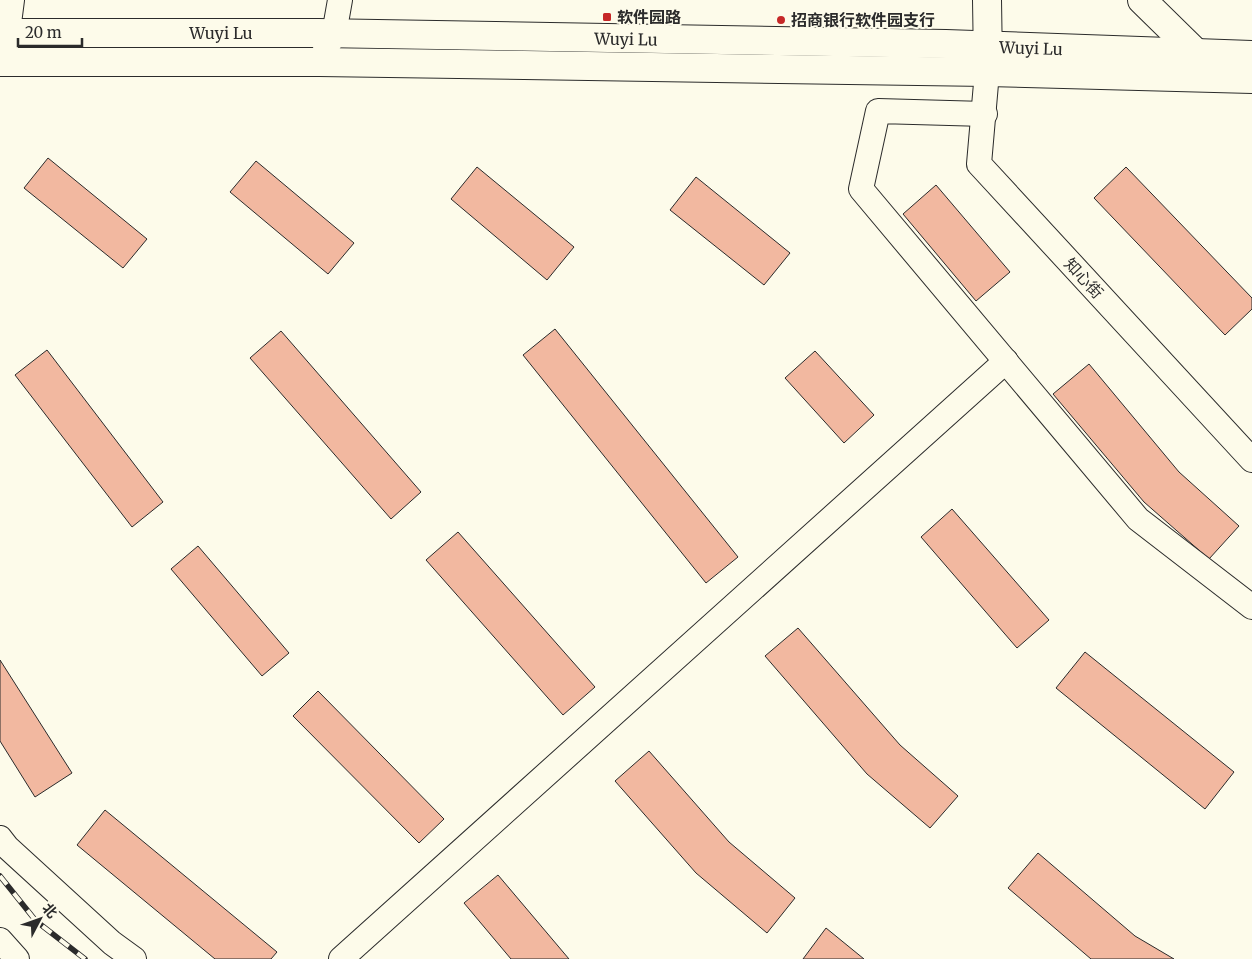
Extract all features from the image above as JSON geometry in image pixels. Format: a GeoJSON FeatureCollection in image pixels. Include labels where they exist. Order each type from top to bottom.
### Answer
{"type":"FeatureCollection","features":[{"type":"Feature","properties":{"kind":"main road"},"geometry":{"type":"LineString","coordinates":[[988,0],[988,59]]}},
{"type":"Feature","properties":{"kind":"main road"},"geometry":{"type":"LineString","coordinates":[[1142,0],[1195,52]]}},
{"type":"Feature","properties":{"kind":"main road","name":"Wuyi Lu"},"geometry":{"type":"LineString","coordinates":[[4,33],[334,34],[988,59],[1252,79]]}},
{"type":"Feature","properties":{"kind":"main road","name":"Wuyi Lu"},"geometry":{"type":"LineString","coordinates":[[2,62],[988,59],[1195,52],[1252,55]]}},
{"type":"Feature","properties":{"kind":"street"},"geometry":{"type":"LineString","coordinates":[[2,62],[4,33],[12,0]]}},
{"type":"Feature","properties":{"kind":"street"},"geometry":{"type":"LineString","coordinates":[[319,62],[334,34],[340,0]]}},
{"type":"Feature","properties":{"kind":"street","name":"知心街"},"geometry":{"type":"LineString","coordinates":[[988,59],[985,114],[979,164],[1252,460]]}},
{"type":"Feature","properties":{"kind":"street"},"geometry":{"type":"LineString","coordinates":[[985,114],[878,111],[861,189],[1138,519],[1252,607]]}},
{"type":"Feature","properties":{"kind":"street"},"geometry":{"type":"LineString","coordinates":[[341,959],[1006,361]]}},
{"type":"Feature","properties":{"kind":"street"},"geometry":{"type":"LineString","coordinates":[[0,838],[7,847],[112,944],[134,959]]}},
{"type":"Feature","properties":{"kind":"street"},"geometry":{"type":"LineString","coordinates":[[0,940],[17,959]]}},
{"type":"Feature","properties":{"kind":"building"},"geometry":{"type":"Polygon","coordinates":[[[48,158],[147,239],[123,268],[24,188],[48,158]]]}},
{"type":"Feature","properties":{"kind":"building"},"geometry":{"type":"Polygon","coordinates":[[[256,161],[354,243],[328,274],[230,192],[256,161]]]}},
{"type":"Feature","properties":{"kind":"building"},"geometry":{"type":"Polygon","coordinates":[[[477,167],[574,247],[547,280],[451,199],[477,167]]]}},
{"type":"Feature","properties":{"kind":"building"},"geometry":{"type":"Polygon","coordinates":[[[1126,167],[1252,298],[1252,309],[1225,335],[1094,198],[1126,167]]]}},
{"type":"Feature","properties":{"kind":"building"},"geometry":{"type":"Polygon","coordinates":[[[696,177],[790,253],[764,285],[670,210],[696,177]]]}},
{"type":"Feature","properties":{"kind":"building"},"geometry":{"type":"Polygon","coordinates":[[[936,185],[1010,272],[976,301],[903,214],[936,185]]]}},
{"type":"Feature","properties":{"kind":"building"},"geometry":{"type":"Polygon","coordinates":[[[555,329],[738,557],[706,583],[523,355],[555,329]]]}},
{"type":"Feature","properties":{"kind":"building"},"geometry":{"type":"Polygon","coordinates":[[[281,331],[421,492],[391,519],[250,358],[281,331]]]}},
{"type":"Feature","properties":{"kind":"building"},"geometry":{"type":"Polygon","coordinates":[[[47,350],[163,502],[132,527],[15,375],[47,350]]]}},
{"type":"Feature","properties":{"kind":"building"},"geometry":{"type":"Polygon","coordinates":[[[815,351],[874,415],[844,443],[785,378],[815,351]]]}},
{"type":"Feature","properties":{"kind":"building"},"geometry":{"type":"Polygon","coordinates":[[[1089,364],[1179,472],[1239,526],[1209,559],[1144,502],[1053,394],[1089,364]]]}},
{"type":"Feature","properties":{"kind":"building"},"geometry":{"type":"Polygon","coordinates":[[[952,509],[1049,620],[1017,648],[921,537],[952,509]]]}},
{"type":"Feature","properties":{"kind":"building"},"geometry":{"type":"Polygon","coordinates":[[[458,532],[595,687],[563,715],[426,560],[458,532]]]}},
{"type":"Feature","properties":{"kind":"building"},"geometry":{"type":"Polygon","coordinates":[[[198,546],[289,653],[262,676],[171,569],[198,546]]]}},
{"type":"Feature","properties":{"kind":"building"},"geometry":{"type":"Polygon","coordinates":[[[798,628],[900,745],[958,796],[930,828],[867,774],[765,656],[798,628]]]}},
{"type":"Feature","properties":{"kind":"building"},"geometry":{"type":"Polygon","coordinates":[[[1085,652],[1234,772],[1205,809],[1056,688],[1085,652]]]}},
{"type":"Feature","properties":{"kind":"building"},"geometry":{"type":"Polygon","coordinates":[[[0,660],[72,773],[35,797],[0,741],[0,660]]]}},
{"type":"Feature","properties":{"kind":"building"},"geometry":{"type":"Polygon","coordinates":[[[318,691],[444,819],[419,843],[293,716],[318,691]]]}},
{"type":"Feature","properties":{"kind":"building"},"geometry":{"type":"Polygon","coordinates":[[[649,751],[729,842],[795,898],[767,933],[696,873],[615,781],[649,751]]]}},
{"type":"Feature","properties":{"kind":"building"},"geometry":{"type":"Polygon","coordinates":[[[105,810],[277,952],[271,959],[215,959],[77,845],[105,810]]]}},
{"type":"Feature","properties":{"kind":"building"},"geometry":{"type":"Polygon","coordinates":[[[1038,853],[1135,936],[1174,959],[1091,959],[1008,888],[1038,853]]]}},
{"type":"Feature","properties":{"kind":"building"},"geometry":{"type":"Polygon","coordinates":[[[498,875],[569,959],[511,959],[464,903],[498,875]]]}},
{"type":"Feature","properties":{"kind":"building"},"geometry":{"type":"Polygon","coordinates":[[[826,928],[864,959],[803,959],[826,928]]]}},
{"type":"Feature","properties":{"kind":"railway"},"geometry":{"type":"LineString","coordinates":[[0,876],[36,921],[85,959]]}},
{"type":"Feature","properties":{"kind":"place","name":"软件园路"},"geometry":{"type":"Point","coordinates":[607,17]}},
{"type":"Feature","properties":{"kind":"place","name":"招商银行软件园支行"},"geometry":{"type":"Point","coordinates":[781,20]}}]}
